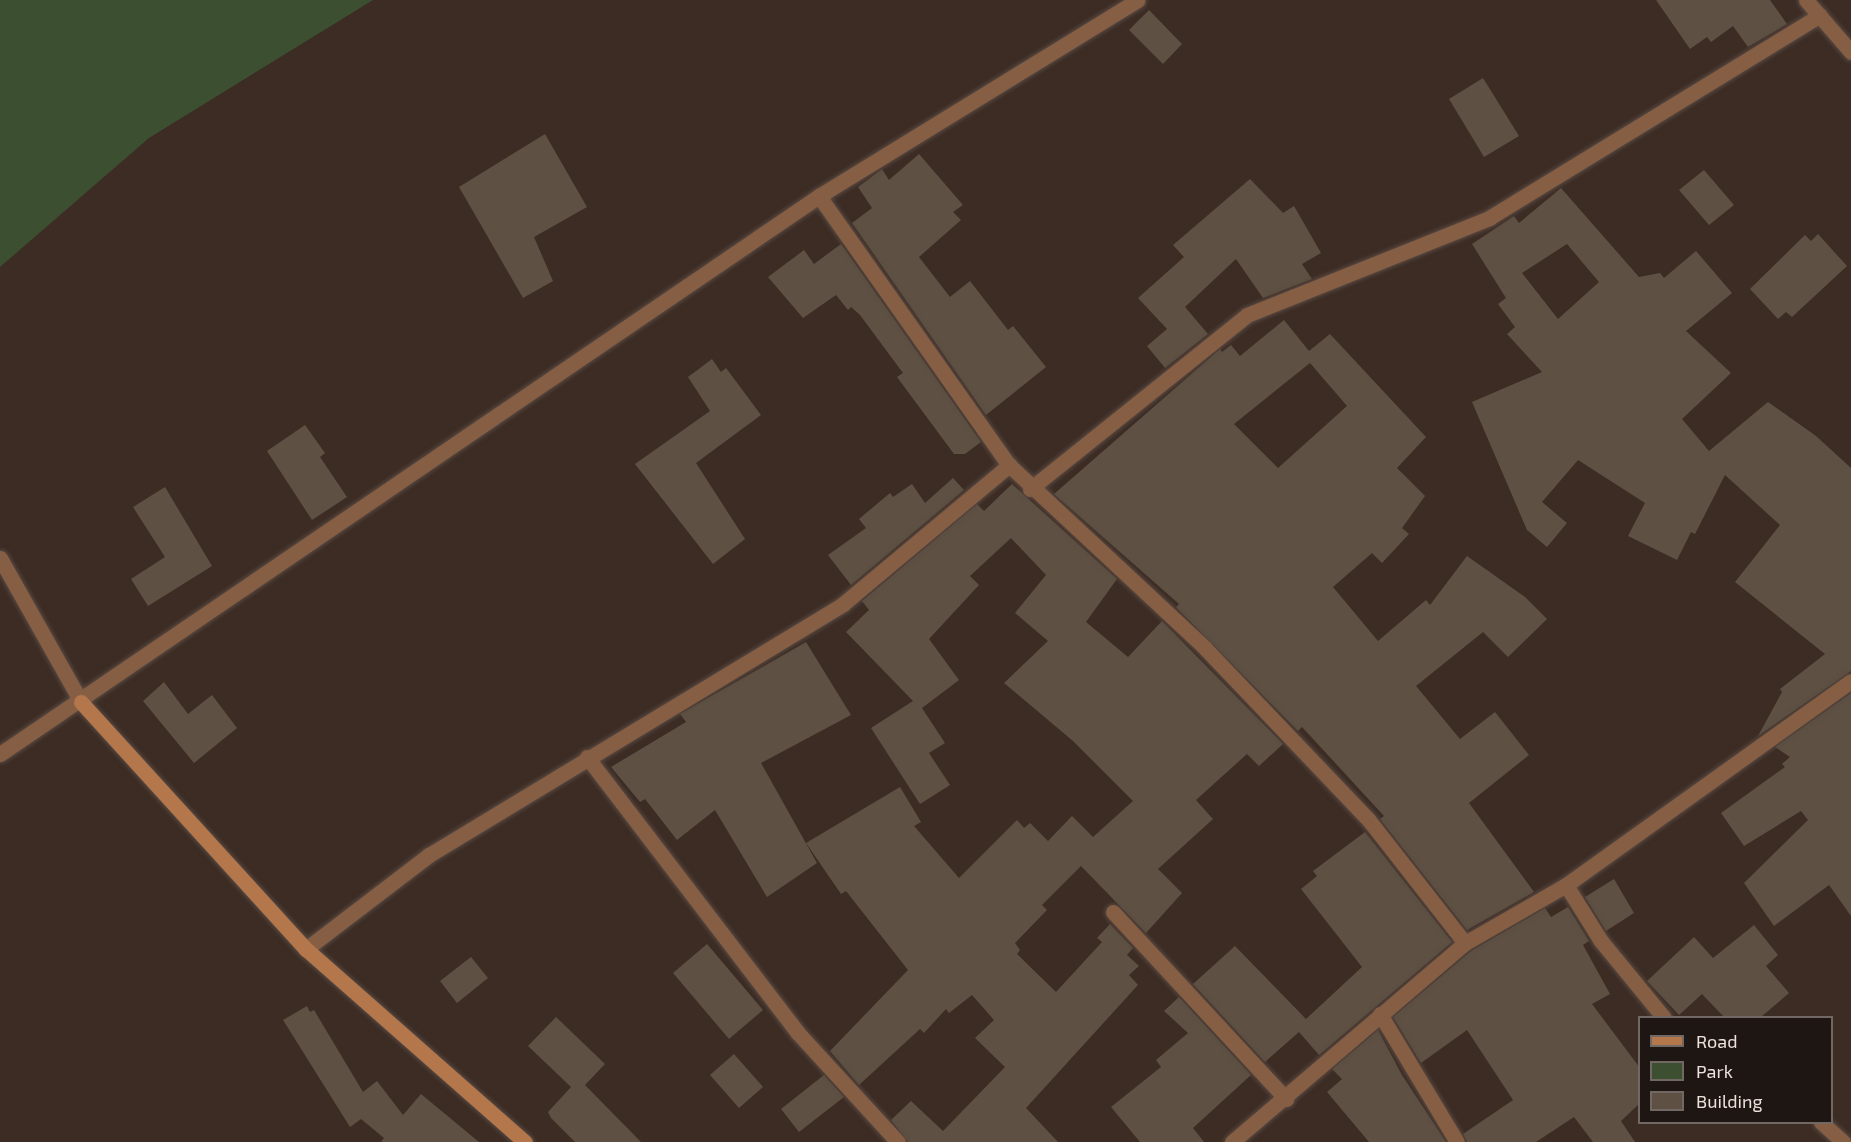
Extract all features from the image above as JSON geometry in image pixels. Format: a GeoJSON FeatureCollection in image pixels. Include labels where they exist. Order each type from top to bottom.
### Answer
{"type":"FeatureCollection","features":[{"type":"Feature","properties":{"kind":"street"},"geometry":{"type":"LineString","coordinates":[[0,754],[81,702],[819,196],[1137,0]]}},
{"type":"Feature","properties":{"kind":"street"},"geometry":{"type":"LineString","coordinates":[[1806,0],[1851,52]]}},
{"type":"Feature","properties":{"kind":"street"},"geometry":{"type":"LineString","coordinates":[[1030,489],[1246,315],[1490,219],[1820,15]]}},
{"type":"Feature","properties":{"kind":"street"},"geometry":{"type":"LineString","coordinates":[[819,196],[1009,465],[1030,489],[1205,648],[1368,819],[1465,944]]}},
{"type":"Feature","properties":{"kind":"street"},"geometry":{"type":"LineString","coordinates":[[306,949],[429,855],[587,757],[843,604],[1009,465]]}},
{"type":"Feature","properties":{"kind":"street"},"geometry":{"type":"LineString","coordinates":[[0,558],[81,702],[306,949],[525,1142]]}},
{"type":"Feature","properties":{"kind":"street"},"geometry":{"type":"LineString","coordinates":[[1232,1142],[1286,1099],[1380,1014],[1465,944],[1566,885],[1851,681]]}},
{"type":"Feature","properties":{"kind":"street"},"geometry":{"type":"LineString","coordinates":[[587,757],[798,1033],[898,1142]]}},
{"type":"Feature","properties":{"kind":"street"},"geometry":{"type":"LineString","coordinates":[[1566,885],[1601,941],[1663,1016]]}},
{"type":"Feature","properties":{"kind":"street"},"geometry":{"type":"LineString","coordinates":[[1113,912],[1286,1099]]}},
{"type":"Feature","properties":{"kind":"street"},"geometry":{"type":"LineString","coordinates":[[1380,1014],[1457,1142]]}},
{"type":"Feature","properties":{"kind":"street"},"geometry":{"type":"LineString","coordinates":[[1823,1124],[1843,1142]]}},
{"type":"Feature","properties":{"kind":"green space"},"geometry":{"type":"Polygon","coordinates":[[[0,0],[373,0],[149,138],[0,267],[0,0]]]}},
{"type":"Feature","properties":{"kind":"building"},"geometry":{"type":"Polygon","coordinates":[[[1656,0],[1770,0],[1787,24],[1748,47],[1733,26],[1711,42],[1707,37],[1690,49],[1656,0]]]}},
{"type":"Feature","properties":{"kind":"building"},"geometry":{"type":"Polygon","coordinates":[[[1149,10],[1182,44],[1163,64],[1129,30],[1149,10]]]}},
{"type":"Feature","properties":{"kind":"building"},"geometry":{"type":"Polygon","coordinates":[[[1483,78],[1519,136],[1484,157],[1449,99],[1483,78]]]}},
{"type":"Feature","properties":{"kind":"building"},"geometry":{"type":"Polygon","coordinates":[[[545,134],[587,207],[534,237],[553,281],[523,298],[459,187],[545,134]]]}},
{"type":"Feature","properties":{"kind":"building"},"geometry":{"type":"Polygon","coordinates":[[[919,154],[963,205],[953,212],[961,220],[919,257],[950,297],[970,281],[1008,330],[1013,326],[1046,367],[986,415],[852,223],[872,208],[858,187],[882,169],[889,180],[919,154]]]}},
{"type":"Feature","properties":{"kind":"building"},"geometry":{"type":"Polygon","coordinates":[[[1704,170],[1734,205],[1709,225],[1679,190],[1704,170]]]}},
{"type":"Feature","properties":{"kind":"building"},"geometry":{"type":"Polygon","coordinates":[[[1250,179],[1283,213],[1294,206],[1321,253],[1302,264],[1312,279],[1263,298],[1236,259],[1185,307],[1208,334],[1165,368],[1147,346],[1167,329],[1138,298],[1184,257],[1173,245],[1250,179]]]}},
{"type":"Feature","properties":{"kind":"building"},"geometry":{"type":"Polygon","coordinates":[[[1561,188],[1639,277],[1660,273],[1664,278],[1696,251],[1732,293],[1686,331],[1731,373],[1682,419],[1709,451],[1768,402],[1816,436],[1851,468],[1851,671],[1758,736],[1782,692],[1780,689],[1825,654],[1735,582],[1780,525],[1725,475],[1695,534],[1691,532],[1677,560],[1628,536],[1645,503],[1578,460],[1542,502],[1567,523],[1547,547],[1527,530],[1472,402],[1542,372],[1507,334],[1515,327],[1498,304],[1506,298],[1472,244],[1514,216],[1519,223],[1561,188]],[[1567,244],[1522,273],[1558,319],[1599,282],[1567,244]]]}},
{"type":"Feature","properties":{"kind":"building"},"geometry":{"type":"Polygon","coordinates":[[[1818,234],[1847,266],[1792,317],[1786,312],[1778,319],[1750,289],[1805,235],[1811,241],[1818,234]]]}},
{"type":"Feature","properties":{"kind":"building"},"geometry":{"type":"Polygon","coordinates":[[[841,244],[981,442],[965,454],[954,454],[897,377],[903,373],[860,315],[851,307],[848,310],[836,295],[803,318],[768,277],[804,250],[814,264],[841,244]]]}},
{"type":"Feature","properties":{"kind":"building"},"geometry":{"type":"Polygon","coordinates":[[[1284,320],[1309,351],[1330,334],[1426,437],[1397,468],[1425,496],[1402,528],[1409,534],[1382,563],[1372,553],[1333,587],[1378,641],[1426,600],[1430,605],[1467,556],[1525,597],[1547,619],[1508,657],[1483,632],[1416,686],[1460,739],[1495,712],[1529,755],[1469,803],[1534,892],[1467,930],[1380,819],[1384,816],[1302,727],[1298,731],[1176,607],[1179,604],[1054,494],[1220,349],[1222,352],[1231,345],[1240,356],[1284,320]],[[1310,363],[1234,424],[1278,468],[1347,406],[1310,363]]]}},
{"type":"Feature","properties":{"kind":"building"},"geometry":{"type":"Polygon","coordinates":[[[712,359],[721,372],[726,368],[761,415],[696,463],[745,539],[713,564],[635,464],[710,411],[688,377],[712,359]]]}},
{"type":"Feature","properties":{"kind":"building"},"geometry":{"type":"Polygon","coordinates":[[[305,425],[325,453],[320,457],[347,497],[312,520],[267,451],[305,425]]]}},
{"type":"Feature","properties":{"kind":"building"},"geometry":{"type":"Polygon","coordinates":[[[953,478],[964,490],[851,585],[828,555],[866,528],[859,519],[890,493],[893,497],[912,484],[925,503],[953,478]]]}},
{"type":"Feature","properties":{"kind":"building"},"geometry":{"type":"Polygon","coordinates":[[[1012,484],[1117,579],[1086,622],[1128,657],[1162,621],[1283,744],[1259,766],[1247,754],[1196,800],[1213,819],[1158,869],[1182,893],[1146,933],[1081,866],[1042,905],[1047,910],[1015,943],[1020,950],[1017,954],[1056,992],[1102,942],[1097,938],[1110,924],[1133,948],[1127,955],[1139,966],[1129,975],[1138,985],[1026,1108],[1058,1142],[908,1142],[891,1120],[911,1101],[943,1131],[1005,1067],[975,1038],[994,1020],[972,995],[949,1013],[946,1009],[924,1033],[920,1029],[859,1085],[830,1051],[908,970],[846,891],[841,894],[806,843],[900,787],[921,822],[914,826],[959,878],[1017,820],[1024,828],[1030,823],[1048,841],[1072,816],[1093,837],[1133,801],[1073,741],[1004,683],[1048,641],[1015,613],[1046,575],[1011,538],[970,576],[979,585],[929,639],[959,680],[922,708],[945,743],[929,753],[950,785],[920,804],[871,728],[913,701],[846,632],[869,610],[862,601],[977,504],[984,511],[1012,484]]]}},
{"type":"Feature","properties":{"kind":"building"},"geometry":{"type":"Polygon","coordinates":[[[165,487],[212,566],[148,606],[131,579],[165,557],[133,507],[165,487]]]}},
{"type":"Feature","properties":{"kind":"building"},"geometry":{"type":"Polygon","coordinates":[[[806,642],[851,715],[761,763],[817,863],[767,897],[715,810],[677,840],[645,799],[640,802],[611,767],[686,722],[680,714],[806,642]]]}},
{"type":"Feature","properties":{"kind":"building"},"geometry":{"type":"Polygon","coordinates":[[[164,682],[188,714],[212,695],[237,728],[194,763],[143,701],[164,682]]]}},
{"type":"Feature","properties":{"kind":"building"},"geometry":{"type":"Polygon","coordinates":[[[1851,693],[1851,916],[1829,885],[1774,926],[1744,883],[1808,820],[1801,811],[1744,846],[1721,813],[1785,767],[1782,764],[1790,757],[1775,747],[1851,693]]]}},
{"type":"Feature","properties":{"kind":"building"},"geometry":{"type":"Polygon","coordinates":[[[1365,832],[1452,942],[1319,1055],[1299,1032],[1265,1062],[1193,984],[1235,946],[1306,1019],[1362,967],[1301,889],[1317,876],[1313,871],[1365,832]]]}},
{"type":"Feature","properties":{"kind":"building"},"geometry":{"type":"Polygon","coordinates":[[[1614,879],[1634,913],[1606,931],[1585,897],[1614,879]]]}},
{"type":"Feature","properties":{"kind":"building"},"geometry":{"type":"Polygon","coordinates":[[[1568,907],[1589,941],[1583,945],[1610,994],[1592,1004],[1638,1065],[1638,1105],[1621,1121],[1635,1142],[1593,1142],[1574,1117],[1536,1142],[1467,1142],[1463,1134],[1513,1100],[1467,1030],[1421,1063],[1393,1017],[1471,951],[1545,908],[1551,917],[1568,907]]]}},
{"type":"Feature","properties":{"kind":"building"},"geometry":{"type":"Polygon","coordinates":[[[1754,925],[1778,955],[1766,966],[1789,993],[1762,1016],[1723,1016],[1702,994],[1679,1015],[1647,981],[1694,937],[1713,958],[1754,925]]]}},
{"type":"Feature","properties":{"kind":"building"},"geometry":{"type":"Polygon","coordinates":[[[707,944],[763,1010],[729,1039],[673,973],[707,944]]]}},
{"type":"Feature","properties":{"kind":"building"},"geometry":{"type":"Polygon","coordinates":[[[471,957],[488,978],[457,1003],[440,981],[471,957]]]}},
{"type":"Feature","properties":{"kind":"building"},"geometry":{"type":"Polygon","coordinates":[[[1179,997],[1251,1075],[1193,1128],[1204,1142],[1140,1142],[1111,1107],[1161,1067],[1156,1060],[1188,1033],[1164,1011],[1179,997]]]}},
{"type":"Feature","properties":{"kind":"building"},"geometry":{"type":"Polygon","coordinates":[[[307,1006],[310,1012],[314,1010],[363,1092],[377,1081],[403,1115],[421,1094],[479,1142],[381,1142],[384,1138],[361,1119],[350,1127],[283,1020],[307,1006]]]}},
{"type":"Feature","properties":{"kind":"building"},"geometry":{"type":"Polygon","coordinates":[[[556,1017],[605,1064],[585,1085],[641,1142],[575,1142],[551,1118],[548,1112],[571,1087],[528,1046],[556,1017]]]}},
{"type":"Feature","properties":{"kind":"building"},"geometry":{"type":"Polygon","coordinates":[[[1378,1030],[1402,1075],[1446,1142],[1369,1142],[1327,1092],[1342,1079],[1332,1069],[1378,1030]]]}},
{"type":"Feature","properties":{"kind":"building"},"geometry":{"type":"Polygon","coordinates":[[[734,1054],[763,1087],[739,1108],[710,1075],[734,1054]]]}},
{"type":"Feature","properties":{"kind":"building"},"geometry":{"type":"Polygon","coordinates":[[[824,1075],[844,1097],[799,1132],[781,1109],[824,1075]]]}}]}
